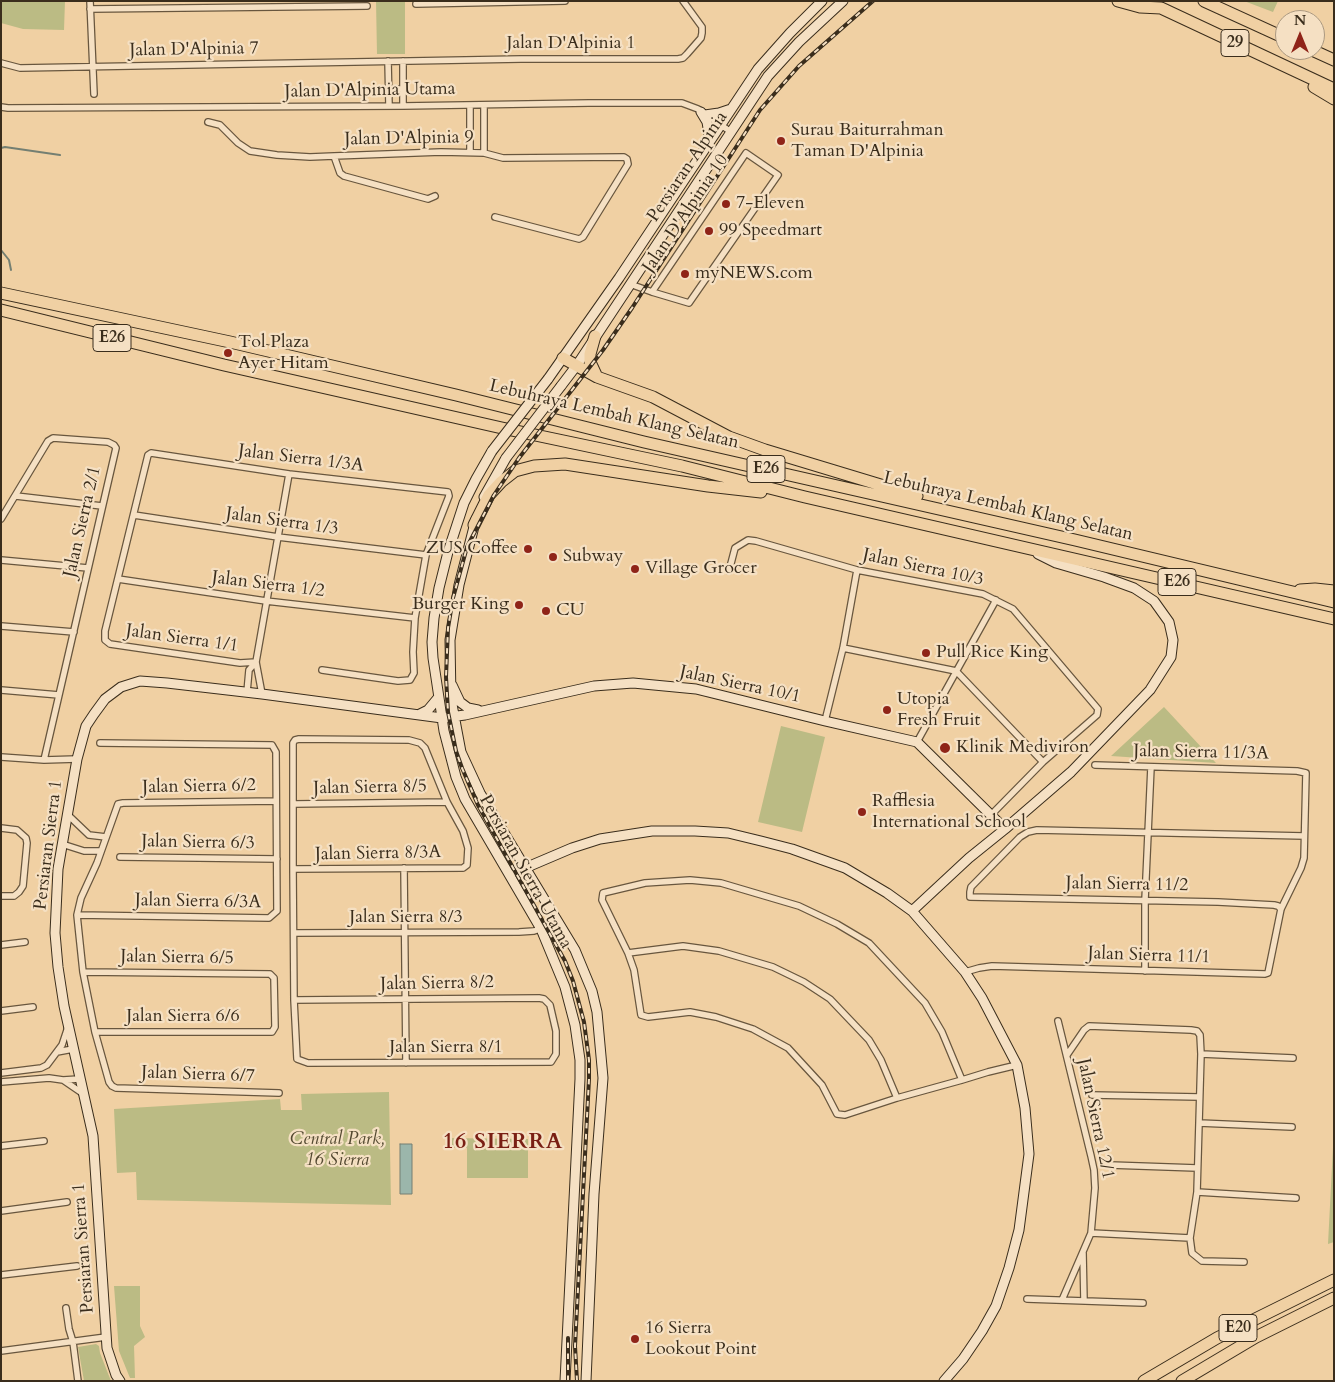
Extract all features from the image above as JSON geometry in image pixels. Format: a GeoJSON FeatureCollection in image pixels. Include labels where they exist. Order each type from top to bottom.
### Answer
{"type":"FeatureCollection","features":[{"type":"Feature","properties":{"kind":"highway"},"geometry":{"type":"LineString","coordinates":[[1118,1],[1140,7],[1161,8]]}},
{"type":"Feature","properties":{"kind":"highway"},"geometry":{"type":"LineString","coordinates":[[1148,1],[1161,8]]}},
{"type":"Feature","properties":{"kind":"highway"},"geometry":{"type":"LineString","coordinates":[[1204,1],[1275,33]]}},
{"type":"Feature","properties":{"kind":"highway","name":"29"},"geometry":{"type":"LineString","coordinates":[[1161,8],[1334,89]]}},
{"type":"Feature","properties":{"kind":"highway"},"geometry":{"type":"LineString","coordinates":[[1262,55],[1334,99]]}},
{"type":"Feature","properties":{"kind":"highway","name":"Lebuhraya Lembah Klang Selatan"},"geometry":{"type":"LineString","coordinates":[[1,293],[230,342],[456,395],[644,442],[1076,540],[1334,602]]}},
{"type":"Feature","properties":{"kind":"highway","name":"Lebuhraya Lembah Klang Selatan"},"geometry":{"type":"LineString","coordinates":[[1,310],[224,365],[502,428],[682,466],[1334,619]]}},
{"type":"Feature","properties":{"kind":"highway"},"geometry":{"type":"LineString","coordinates":[[595,336],[590,354],[590,362],[597,377]]}},
{"type":"Feature","properties":{"kind":"highway"},"geometry":{"type":"LineString","coordinates":[[563,358],[597,377],[653,397],[729,437],[765,450],[906,493],[1076,540]]}},
{"type":"Feature","properties":{"kind":"highway"},"geometry":{"type":"LineString","coordinates":[[474,525],[489,496],[501,482],[516,471],[534,466],[565,464],[708,486],[805,496]]}},
{"type":"Feature","properties":{"kind":"highway"},"geometry":{"type":"LineString","coordinates":[[1286,591],[1316,589],[1334,591]]}},
{"type":"Feature","properties":{"kind":"highway","name":"E20"},"geometry":{"type":"LineString","coordinates":[[1144,1381],[1217,1338],[1334,1280]]}},
{"type":"Feature","properties":{"kind":"highway","name":"E20"},"geometry":{"type":"LineString","coordinates":[[1182,1381],[1256,1337],[1334,1298]]}},
{"type":"Feature","properties":{"kind":"street"},"geometry":{"type":"LineString","coordinates":[[90,1],[94,94]]}},
{"type":"Feature","properties":{"kind":"street"},"geometry":{"type":"LineString","coordinates":[[416,4],[565,1]]}},
{"type":"Feature","properties":{"kind":"street","name":"Jalan D'Alpinia 1"},"geometry":{"type":"LineString","coordinates":[[388,61],[683,58],[701,38],[702,26],[683,1]]}},
{"type":"Feature","properties":{"kind":"street","name":"Persiaran Alpinia"},"geometry":{"type":"LineString","coordinates":[[548,379],[619,278],[758,69],[822,1]]}},
{"type":"Feature","properties":{"kind":"street","name":"Persiaran Alpinia"},"geometry":{"type":"LineString","coordinates":[[561,386],[577,365],[768,76],[799,42],[843,1]]}},
{"type":"Feature","properties":{"kind":"street"},"geometry":{"type":"LineString","coordinates":[[90,9],[367,6]]}},
{"type":"Feature","properties":{"kind":"street"},"geometry":{"type":"LineString","coordinates":[[790,33],[799,42]]}},
{"type":"Feature","properties":{"kind":"street"},"geometry":{"type":"LineString","coordinates":[[388,61],[389,106]]}},
{"type":"Feature","properties":{"kind":"street","name":"Jalan D'Alpinia 7"},"geometry":{"type":"LineString","coordinates":[[1,63],[16,68],[388,61]]}},
{"type":"Feature","properties":{"kind":"street"},"geometry":{"type":"LineString","coordinates":[[403,61],[403,106]]}},
{"type":"Feature","properties":{"kind":"street"},"geometry":{"type":"LineString","coordinates":[[389,89],[403,89]]}},
{"type":"Feature","properties":{"kind":"street","name":"Jalan D'Alpinia Utama"},"geometry":{"type":"LineString","coordinates":[[1,107],[682,103],[703,113],[731,132]]}},
{"type":"Feature","properties":{"kind":"street"},"geometry":{"type":"LineString","coordinates":[[470,105],[470,152]]}},
{"type":"Feature","properties":{"kind":"street"},"geometry":{"type":"LineString","coordinates":[[484,105],[484,153]]}},
{"type":"Feature","properties":{"kind":"street"},"geometry":{"type":"LineString","coordinates":[[710,140],[707,122],[703,113],[719,113],[731,109]]}},
{"type":"Feature","properties":{"kind":"street","name":"Jalan D'Alpinia 9"},"geometry":{"type":"LineString","coordinates":[[208,122],[220,125],[238,143],[250,151],[286,156],[310,158],[470,152],[484,153],[503,158],[624,157],[627,159],[628,164],[583,237],[579,239],[494,217]]}},
{"type":"Feature","properties":{"kind":"street","name":"Jalan D'Alpinia 10"},"geometry":{"type":"LineString","coordinates":[[746,153],[778,176],[689,302],[652,292],[746,153]]}},
{"type":"Feature","properties":{"kind":"street","name":"Jalan D'Alpinia 9"},"geometry":{"type":"LineString","coordinates":[[334,156],[340,172],[344,176],[428,199],[435,196]]}},
{"type":"Feature","properties":{"kind":"street"},"geometry":{"type":"LineString","coordinates":[[630,284],[652,292]]}},
{"type":"Feature","properties":{"kind":"street","name":"Persiaran Sierra Utama"},"geometry":{"type":"LineString","coordinates":[[548,379],[492,451],[464,503],[448,552],[439,588],[432,642],[438,698],[456,777],[465,799],[541,929],[558,966],[575,1025],[580,1060],[565,1381]]}},
{"type":"Feature","properties":{"kind":"street","name":"Persiaran Sierra Utama"},"geometry":{"type":"LineString","coordinates":[[561,386],[506,458],[485,492],[474,525],[459,585],[452,624],[449,678],[453,717],[461,752],[480,793],[575,950],[592,991],[597,1012],[603,1078],[594,1194],[586,1381]]}},
{"type":"Feature","properties":{"kind":"street","name":"Jalan Sierra 2/1"},"geometry":{"type":"LineString","coordinates":[[1,519],[48,441],[53,438],[108,442],[116,448],[44,760]]}},
{"type":"Feature","properties":{"kind":"street","name":"Jalan Sierra 1/3A"},"geometry":{"type":"LineString","coordinates":[[134,515],[148,455],[151,453],[289,474],[448,492],[449,496],[426,556]]}},
{"type":"Feature","properties":{"kind":"street"},"geometry":{"type":"LineString","coordinates":[[262,694],[256,662],[289,474]]}},
{"type":"Feature","properties":{"kind":"street"},"geometry":{"type":"LineString","coordinates":[[16,496],[102,506]]}},
{"type":"Feature","properties":{"kind":"street"},"geometry":{"type":"LineString","coordinates":[[118,579],[134,515]]}},
{"type":"Feature","properties":{"kind":"street","name":"Jalan Sierra 1/3"},"geometry":{"type":"LineString","coordinates":[[134,515],[278,537],[426,556]]}},
{"type":"Feature","properties":{"kind":"street","name":"Jalan Sierra 10/3"},"geometry":{"type":"LineString","coordinates":[[729,571],[735,548],[748,540],[756,541],[857,570],[983,594],[1013,609],[1098,709],[1097,715],[1043,762]]}},
{"type":"Feature","properties":{"kind":"street"},"geometry":{"type":"LineString","coordinates":[[912,911],[969,858],[1071,772],[1150,690],[1171,657],[1173,640],[1169,622],[1154,601],[1134,588],[1056,563],[1019,545]]}},
{"type":"Feature","properties":{"kind":"street"},"geometry":{"type":"LineString","coordinates":[[322,670],[398,681],[410,680],[414,673],[415,618],[426,556]]}},
{"type":"Feature","properties":{"kind":"street"},"geometry":{"type":"LineString","coordinates":[[1,560],[88,568]]}},
{"type":"Feature","properties":{"kind":"street"},"geometry":{"type":"LineString","coordinates":[[825,721],[843,648],[857,570]]}},
{"type":"Feature","properties":{"kind":"street","name":"Jalan Sierra 1/2"},"geometry":{"type":"LineString","coordinates":[[118,579],[266,600],[415,618]]}},
{"type":"Feature","properties":{"kind":"street","name":"Jalan Sierra 1/1"},"geometry":{"type":"LineString","coordinates":[[118,579],[105,632],[105,640],[110,644],[240,663],[256,662]]}},
{"type":"Feature","properties":{"kind":"street"},"geometry":{"type":"LineString","coordinates":[[996,600],[916,742],[1005,829]]}},
{"type":"Feature","properties":{"kind":"street"},"geometry":{"type":"LineString","coordinates":[[1,626],[74,632]]}},
{"type":"Feature","properties":{"kind":"street"},"geometry":{"type":"LineString","coordinates":[[843,648],[956,671],[1043,762],[990,816]]}},
{"type":"Feature","properties":{"kind":"street"},"geometry":{"type":"LineString","coordinates":[[247,692],[249,670],[256,662]]}},
{"type":"Feature","properties":{"kind":"street"},"geometry":{"type":"LineString","coordinates":[[449,678],[460,702],[468,708],[486,710]]}},
{"type":"Feature","properties":{"kind":"street","name":"Persiaran Sierra 1"},"geometry":{"type":"LineString","coordinates":[[120,1381],[116,1375],[107,1348],[93,1136],[68,1026],[58,967],[55,934],[58,869],[77,759],[86,726],[106,699],[121,687],[140,682],[167,683],[247,692],[442,718],[453,717]]}},
{"type":"Feature","properties":{"kind":"street","name":"Jalan Sierra 10/1"},"geometry":{"type":"LineString","coordinates":[[453,717],[465,716],[594,686],[633,683],[696,689],[916,742]]}},
{"type":"Feature","properties":{"kind":"street"},"geometry":{"type":"LineString","coordinates":[[1,690],[59,695]]}},
{"type":"Feature","properties":{"kind":"street"},"geometry":{"type":"LineString","coordinates":[[420,714],[428,710],[438,698]]}},
{"type":"Feature","properties":{"kind":"street"},"geometry":{"type":"LineString","coordinates":[[294,1000],[293,743],[295,740],[416,741],[424,748],[446,802]]}},
{"type":"Feature","properties":{"kind":"street","name":"Jalan Sierra 6/3A"},"geometry":{"type":"LineString","coordinates":[[77,915],[269,918],[277,911],[276,752],[272,745],[100,743]]}},
{"type":"Feature","properties":{"kind":"street"},"geometry":{"type":"LineString","coordinates":[[1,757],[44,760],[77,759]]}},
{"type":"Feature","properties":{"kind":"street","name":"Jalan Sierra 11/3A"},"geometry":{"type":"LineString","coordinates":[[1095,765],[1302,771],[1306,773],[1304,836]]}},
{"type":"Feature","properties":{"kind":"street"},"geometry":{"type":"LineString","coordinates":[[1145,971],[1147,832],[1151,767]]}},
{"type":"Feature","properties":{"kind":"street","name":"Jalan Sierra 6/2"},"geometry":{"type":"LineString","coordinates":[[106,837],[118,804],[276,800]]}},
{"type":"Feature","properties":{"kind":"street","name":"Jalan Sierra 8/5"},"geometry":{"type":"LineString","coordinates":[[294,804],[446,802]]}},
{"type":"Feature","properties":{"kind":"street","name":"Jalan Sierra 8/3A"},"geometry":{"type":"LineString","coordinates":[[293,869],[463,868],[467,865],[468,848],[463,831],[446,802]]}},
{"type":"Feature","properties":{"kind":"street"},"geometry":{"type":"LineString","coordinates":[[67,814],[89,835],[106,837],[81,898],[77,915],[83,972],[95,1032]]}},
{"type":"Feature","properties":{"kind":"street"},"geometry":{"type":"LineString","coordinates":[[1,828],[17,830],[26,838],[23,886],[14,896],[1,896]]}},
{"type":"Feature","properties":{"kind":"street","name":"Jalan Sierra 11/2"},"geometry":{"type":"LineString","coordinates":[[1147,832],[1037,830],[1028,832],[1020,837],[971,887],[970,897],[1145,900],[1274,905],[1281,909]]}},
{"type":"Feature","properties":{"kind":"street"},"geometry":{"type":"LineString","coordinates":[[509,875],[572,848],[600,840],[652,831],[728,833],[792,849],[845,868],[887,893],[912,911],[965,972],[982,998],[1017,1065],[1026,1108],[1029,1154],[1018,1230],[1009,1268],[993,1311],[963,1359],[944,1381]]}},
{"type":"Feature","properties":{"kind":"street"},"geometry":{"type":"LineString","coordinates":[[1147,832],[1304,836],[1304,858],[1301,868],[1281,909]]}},
{"type":"Feature","properties":{"kind":"street"},"geometry":{"type":"LineString","coordinates":[[62,844],[84,851],[101,851]]}},
{"type":"Feature","properties":{"kind":"street","name":"Jalan Sierra 6/3"},"geometry":{"type":"LineString","coordinates":[[120,857],[277,859]]}},
{"type":"Feature","properties":{"kind":"street"},"geometry":{"type":"LineString","coordinates":[[404,868],[406,1063]]}},
{"type":"Feature","properties":{"kind":"street"},"geometry":{"type":"LineString","coordinates":[[962,1080],[942,1032],[925,1003],[869,943],[837,924],[799,906],[721,883],[698,881],[645,883],[603,893],[602,900],[628,953],[634,970],[639,1011],[644,1016],[690,1012],[716,1017],[753,1028],[788,1048],[822,1085],[835,1111],[841,1115],[1017,1065]]}},
{"type":"Feature","properties":{"kind":"street","name":"Jalan Sierra 11/1"},"geometry":{"type":"LineString","coordinates":[[965,972],[992,966],[1265,974],[1269,970],[1281,909]]}},
{"type":"Feature","properties":{"kind":"street","name":"Jalan Sierra 8/3"},"geometry":{"type":"LineString","coordinates":[[294,934],[519,932],[558,924]]}},
{"type":"Feature","properties":{"kind":"street"},"geometry":{"type":"LineString","coordinates":[[1,945],[25,942]]}},
{"type":"Feature","properties":{"kind":"street"},"geometry":{"type":"LineString","coordinates":[[628,953],[683,946],[719,951],[773,967],[804,982],[830,998],[868,1040],[881,1060],[897,1098]]}},
{"type":"Feature","properties":{"kind":"street","name":"Jalan Sierra 6/5"},"geometry":{"type":"LineString","coordinates":[[83,972],[270,974],[274,978],[275,1027],[272,1032]]}},
{"type":"Feature","properties":{"kind":"street","name":"Jalan Sierra 8/2"},"geometry":{"type":"LineString","coordinates":[[294,1000],[539,998],[544,999],[550,1005],[556,1031]]}},
{"type":"Feature","properties":{"kind":"street","name":"Jalan Sierra 8/1"},"geometry":{"type":"LineString","coordinates":[[294,1000],[298,1059],[308,1063],[551,1062],[556,1054],[556,1031]]}},
{"type":"Feature","properties":{"kind":"street"},"geometry":{"type":"LineString","coordinates":[[1,1011],[33,1007]]}},
{"type":"Feature","properties":{"kind":"street","name":"Jalan Sierra 12/1"},"geometry":{"type":"LineString","coordinates":[[1058,1021],[1094,1170],[1095,1188],[1091,1233],[1062,1300]]}},
{"type":"Feature","properties":{"kind":"street"},"geometry":{"type":"LineString","coordinates":[[68,1026],[62,1045],[46,1065],[40,1068],[3,1073],[4,1082],[41,1077],[63,1080],[79,1078]]}},
{"type":"Feature","properties":{"kind":"street"},"geometry":{"type":"LineString","coordinates":[[1067,1055],[1084,1030],[1089,1026],[1197,1031],[1200,1035],[1201,1054],[1197,1192],[1190,1238],[1192,1253],[1202,1261],[1244,1262]]}},
{"type":"Feature","properties":{"kind":"street","name":"Jalan Sierra 6/6"},"geometry":{"type":"LineString","coordinates":[[95,1032],[272,1032]]}},
{"type":"Feature","properties":{"kind":"street","name":"Jalan Sierra 6/7"},"geometry":{"type":"LineString","coordinates":[[95,1032],[110,1082],[116,1088],[279,1093]]}},
{"type":"Feature","properties":{"kind":"street"},"geometry":{"type":"LineString","coordinates":[[57,1052],[73,1049]]}},
{"type":"Feature","properties":{"kind":"street"},"geometry":{"type":"LineString","coordinates":[[1201,1054],[1293,1058]]}},
{"type":"Feature","properties":{"kind":"street"},"geometry":{"type":"LineString","coordinates":[[40,1068],[41,1077]]}},
{"type":"Feature","properties":{"kind":"street"},"geometry":{"type":"LineString","coordinates":[[63,1080],[82,1093]]}},
{"type":"Feature","properties":{"kind":"street"},"geometry":{"type":"LineString","coordinates":[[1092,1095],[1199,1098]]}},
{"type":"Feature","properties":{"kind":"street"},"geometry":{"type":"LineString","coordinates":[[1198,1123],[1292,1127]]}},
{"type":"Feature","properties":{"kind":"street"},"geometry":{"type":"LineString","coordinates":[[1,1146],[44,1141]]}},
{"type":"Feature","properties":{"kind":"street"},"geometry":{"type":"LineString","coordinates":[[1110,1165],[1197,1168]]}},
{"type":"Feature","properties":{"kind":"street"},"geometry":{"type":"LineString","coordinates":[[1197,1192],[1296,1198]]}},
{"type":"Feature","properties":{"kind":"street"},"geometry":{"type":"LineString","coordinates":[[1,1211],[67,1202]]}},
{"type":"Feature","properties":{"kind":"street"},"geometry":{"type":"LineString","coordinates":[[1091,1233],[1190,1238]]}},
{"type":"Feature","properties":{"kind":"street"},"geometry":{"type":"LineString","coordinates":[[1083,1251],[1084,1301]]}},
{"type":"Feature","properties":{"kind":"street"},"geometry":{"type":"LineString","coordinates":[[1,1275],[77,1266]]}},
{"type":"Feature","properties":{"kind":"street"},"geometry":{"type":"LineString","coordinates":[[1027,1300],[1143,1303]]}},
{"type":"Feature","properties":{"kind":"street"},"geometry":{"type":"LineString","coordinates":[[66,1308],[78,1381]]}},
{"type":"Feature","properties":{"kind":"street"},"geometry":{"type":"LineString","coordinates":[[1,1351],[106,1337]]}},
{"type":"Feature","properties":{"kind":"green space"},"geometry":{"type":"Polygon","coordinates":[[[1,1],[65,1],[64,30],[23,29],[1,23],[1,1]]]}},
{"type":"Feature","properties":{"kind":"green space"},"geometry":{"type":"Polygon","coordinates":[[[376,1],[405,1],[405,54],[377,54],[376,1]]]}},
{"type":"Feature","properties":{"kind":"green space"},"geometry":{"type":"Polygon","coordinates":[[[1244,1],[1278,1],[1273,12],[1244,1]]]}},
{"type":"Feature","properties":{"kind":"green space"},"geometry":{"type":"Polygon","coordinates":[[[1164,707],[1216,763],[1111,756],[1164,707]]]}},
{"type":"Feature","properties":{"kind":"green space"},"geometry":{"type":"Polygon","coordinates":[[[781,726],[825,737],[802,832],[758,822],[781,726]]]}},
{"type":"Feature","properties":{"kind":"green space","name":"Central Park, 16 Sierra"},"geometry":{"type":"Polygon","coordinates":[[[389,1092],[391,1205],[137,1200],[136,1172],[117,1173],[114,1109],[280,1099],[281,1110],[302,1110],[301,1094],[389,1092]]]}},
{"type":"Feature","properties":{"kind":"green space"},"geometry":{"type":"Polygon","coordinates":[[[1334,1128],[1334,1242],[1328,1244],[1334,1128]]]}},
{"type":"Feature","properties":{"kind":"green space"},"geometry":{"type":"Polygon","coordinates":[[[446,1138],[528,1139],[528,1178],[467,1178],[467,1148],[445,1148],[446,1138]]]}},
{"type":"Feature","properties":{"kind":"green space"},"geometry":{"type":"Polygon","coordinates":[[[114,1286],[140,1286],[140,1326],[145,1337],[134,1346],[135,1378],[130,1378],[119,1351],[114,1286]]]}},
{"type":"Feature","properties":{"kind":"green space"},"geometry":{"type":"Polygon","coordinates":[[[96,1344],[99,1346],[111,1381],[84,1381],[78,1347],[96,1344]]]}},
{"type":"Feature","properties":{"kind":"shaded area"},"geometry":{"type":"Polygon","coordinates":[[[400,1144],[412,1144],[412,1194],[400,1194],[400,1144]]]}},
{"type":"Feature","properties":{"kind":"waterway"},"geometry":{"type":"LineString","coordinates":[[1,148],[60,155]]}},
{"type":"Feature","properties":{"kind":"waterway"},"geometry":{"type":"LineString","coordinates":[[1,250],[9,260],[11,270]]}},
{"type":"Feature","properties":{"kind":"railway"},"geometry":{"type":"LineString","coordinates":[[577,1381],[575,1346],[589,1079],[589,1060],[584,1022],[573,981],[565,961],[478,805],[456,751],[448,712],[446,677],[448,628],[453,598],[467,547],[494,495],[519,458],[603,350],[760,110],[799,66],[873,1]]}},
{"type":"Feature","properties":{"kind":"railway"},"geometry":{"type":"LineString","coordinates":[[568,1338],[568,1381]]}},
{"type":"Feature","properties":{"kind":"place","name":"Surau Baiturrahman Taman D'Alpinia"},"geometry":{"type":"Point","coordinates":[781,141]}},
{"type":"Feature","properties":{"kind":"place","name":"7-Eleven"},"geometry":{"type":"Point","coordinates":[726,204]}},
{"type":"Feature","properties":{"kind":"place","name":"99 Speedmart"},"geometry":{"type":"Point","coordinates":[709,231]}},
{"type":"Feature","properties":{"kind":"place","name":"myNEWS.com"},"geometry":{"type":"Point","coordinates":[685,274]}},
{"type":"Feature","properties":{"kind":"place","name":"Tol Plaza Ayer Hitam"},"geometry":{"type":"Point","coordinates":[228,353]}},
{"type":"Feature","properties":{"kind":"place","name":"ZUS Coffee"},"geometry":{"type":"Point","coordinates":[528,549]}},
{"type":"Feature","properties":{"kind":"place","name":"Subway"},"geometry":{"type":"Point","coordinates":[553,557]}},
{"type":"Feature","properties":{"kind":"place","name":"Village Grocer"},"geometry":{"type":"Point","coordinates":[635,569]}},
{"type":"Feature","properties":{"kind":"place","name":"Burger King"},"geometry":{"type":"Point","coordinates":[519,605]}},
{"type":"Feature","properties":{"kind":"place","name":"CU"},"geometry":{"type":"Point","coordinates":[546,611]}},
{"type":"Feature","properties":{"kind":"place","name":"Pull Rice King"},"geometry":{"type":"Point","coordinates":[926,653]}},
{"type":"Feature","properties":{"kind":"place","name":"Utopia Fresh Fruit"},"geometry":{"type":"Point","coordinates":[887,710]}},
{"type":"Feature","properties":{"kind":"place","name":"Klinik Mediviron"},"geometry":{"type":"Point","coordinates":[945,748]}},
{"type":"Feature","properties":{"kind":"place","name":"Rafflesia International School"},"geometry":{"type":"Point","coordinates":[862,812]}},
{"type":"Feature","properties":{"kind":"place","name":"16 Sierra Lookout Point"},"geometry":{"type":"Point","coordinates":[635,1339]}},
{"type":"Feature","properties":{"kind":"district","name":"16 SIERRA"},"geometry":{"type":"Point","coordinates":[503,1143]}}]}
